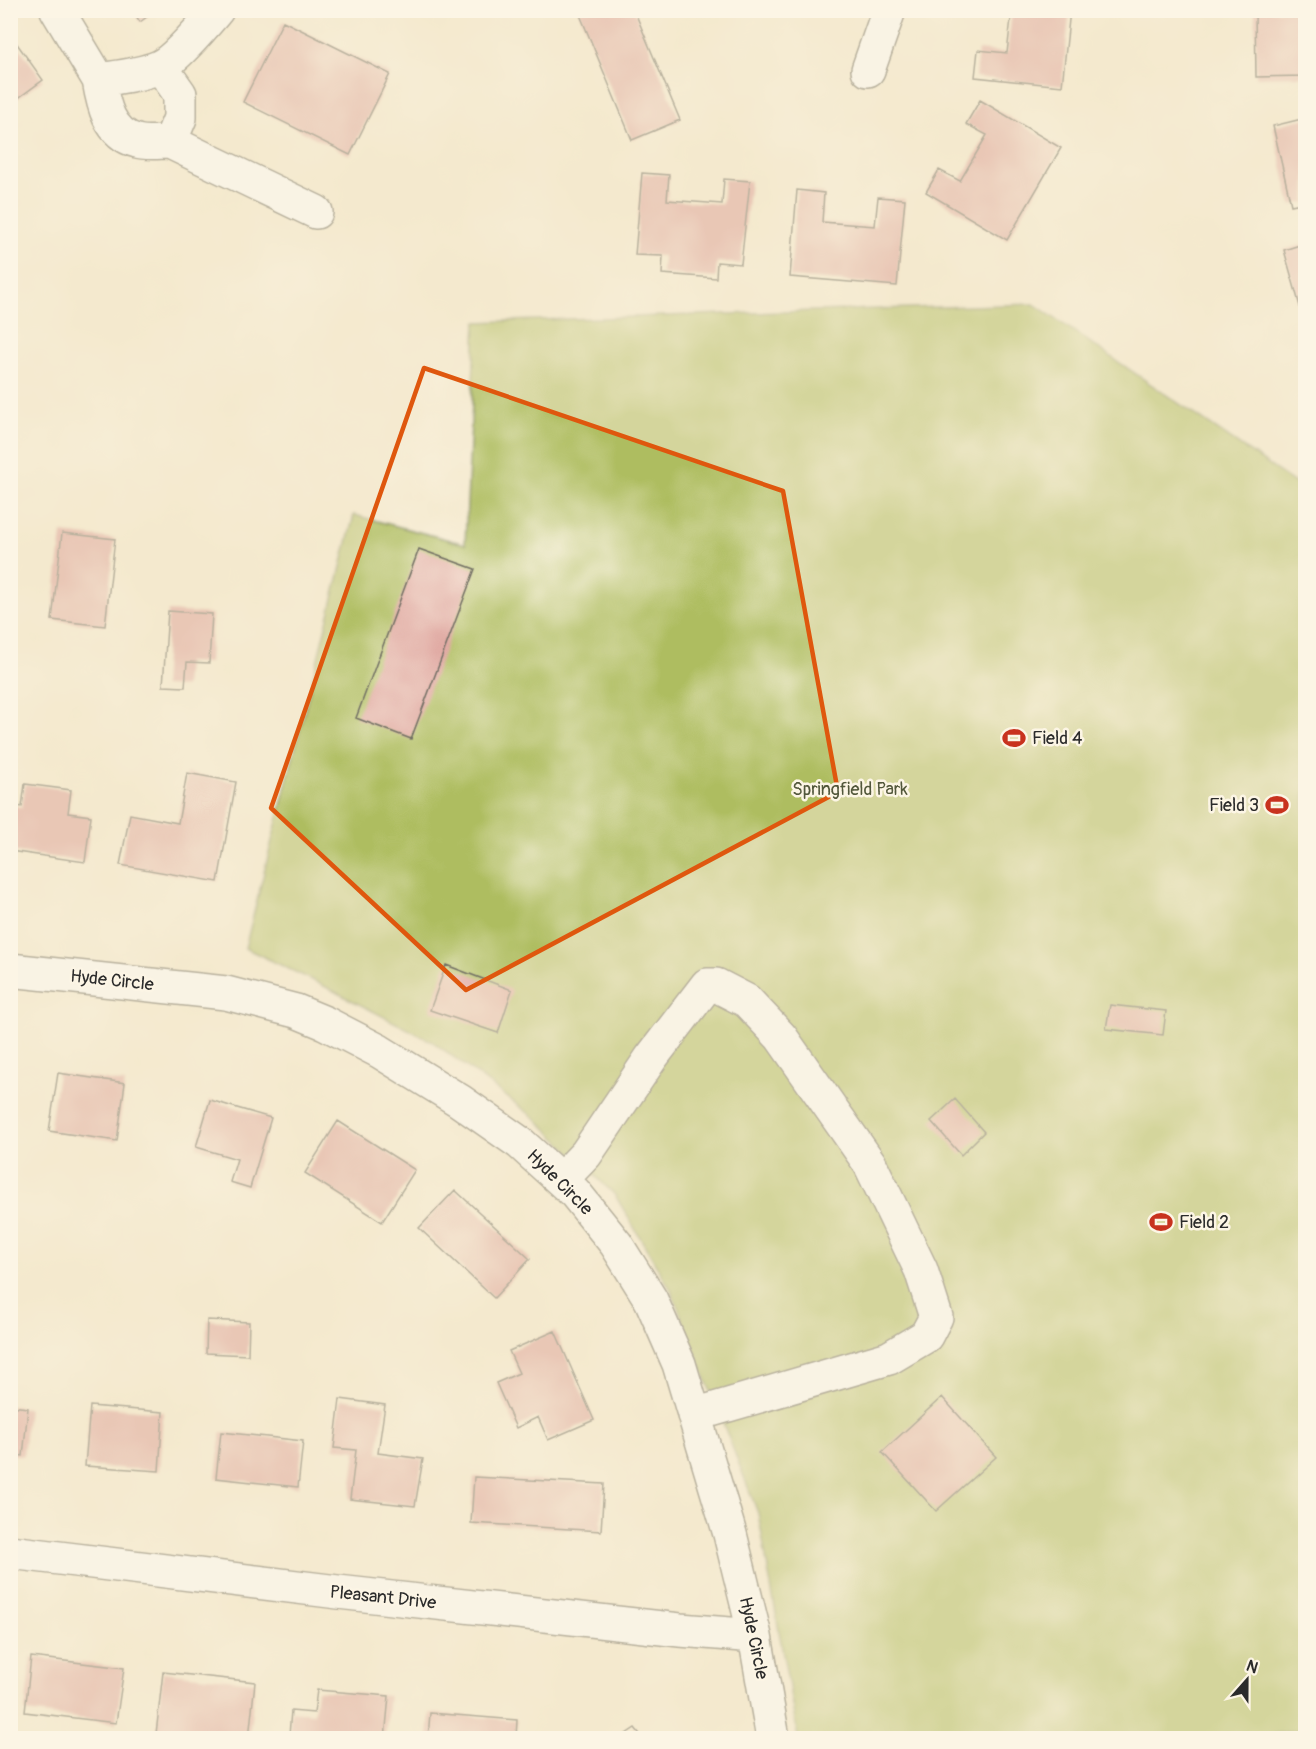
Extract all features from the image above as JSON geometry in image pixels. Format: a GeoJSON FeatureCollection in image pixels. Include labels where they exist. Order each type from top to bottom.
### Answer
{"type":"FeatureCollection","features":[{"type":"Feature","properties":{"kind":"street"},"geometry":{"type":"LineString","coordinates":[[57,10],[99,80],[104,107],[119,132],[137,142],[170,142],[316,212]]}},
{"type":"Feature","properties":{"kind":"street"},"geometry":{"type":"LineString","coordinates":[[99,80],[161,67],[189,42],[216,10]]}},
{"type":"Feature","properties":{"kind":"street"},"geometry":{"type":"LineString","coordinates":[[868,70],[889,10]]}},
{"type":"Feature","properties":{"kind":"street"},"geometry":{"type":"LineString","coordinates":[[161,67],[180,94],[180,118],[170,142]]}},
{"type":"Feature","properties":{"kind":"street","name":"Hyde Circle"},"geometry":{"type":"LineString","coordinates":[[10,970],[226,993],[296,1011],[379,1051],[460,1101],[520,1143],[575,1193],[616,1244],[651,1300],[679,1365],[730,1534],[755,1635],[773,1738]]}},
{"type":"Feature","properties":{"kind":"street"},"geometry":{"type":"LineString","coordinates":[[561,1180],[586,1154],[651,1058],[707,985],[716,985],[747,1001],[781,1037],[870,1164],[921,1270],[930,1295],[936,1317],[927,1336],[889,1358],[694,1415]]}},
{"type":"Feature","properties":{"kind":"street","name":"Pleasant Drive"},"geometry":{"type":"LineString","coordinates":[[10,1552],[633,1625],[755,1635]]}},
{"type":"Feature","properties":{"kind":"highlighted area"},"geometry":{"type":"Polygon","coordinates":[[[424,368],[783,491],[838,792],[466,990],[271,808],[424,368]]]}},
{"type":"Feature","properties":{"kind":"green space","name":"Springfield Park"},"geometry":{"type":"Polygon","coordinates":[[[1034,304],[1305,490],[1305,1729],[1250,1738],[798,1738],[758,1513],[671,1290],[615,1195],[535,1118],[433,1042],[245,948],[354,515],[465,544],[476,322],[1034,304]]]}},
{"type":"Feature","properties":{"kind":"building"},"geometry":{"type":"Polygon","coordinates":[[[132,10],[156,10],[140,22],[132,10]]]}},
{"type":"Feature","properties":{"kind":"building"},"geometry":{"type":"Polygon","coordinates":[[[578,10],[634,10],[680,120],[632,140],[578,10]]]}},
{"type":"Feature","properties":{"kind":"building"},"geometry":{"type":"Polygon","coordinates":[[[1012,10],[1070,10],[1062,86],[975,77],[978,50],[1007,53],[1012,10]]]}},
{"type":"Feature","properties":{"kind":"building"},"geometry":{"type":"Polygon","coordinates":[[[1255,10],[1306,10],[1306,76],[1256,77],[1255,10]]]}},
{"type":"Feature","properties":{"kind":"building"},"geometry":{"type":"Polygon","coordinates":[[[283,21],[390,74],[350,155],[243,102],[283,21]]]}},
{"type":"Feature","properties":{"kind":"building"},"geometry":{"type":"Polygon","coordinates":[[[10,34],[43,80],[10,104],[10,34]]]}},
{"type":"Feature","properties":{"kind":"building"},"geometry":{"type":"Polygon","coordinates":[[[980,100],[1061,148],[1007,240],[926,192],[939,170],[960,181],[987,135],[966,124],[980,100]]]}},
{"type":"Feature","properties":{"kind":"building"},"geometry":{"type":"Polygon","coordinates":[[[1306,118],[1306,202],[1291,205],[1273,126],[1306,118]]]}},
{"type":"Feature","properties":{"kind":"building"},"geometry":{"type":"Polygon","coordinates":[[[642,173],[669,175],[667,200],[722,204],[724,179],[750,181],[741,264],[717,262],[716,278],[662,274],[663,256],[635,255],[642,173]]]}},
{"type":"Feature","properties":{"kind":"building"},"geometry":{"type":"Polygon","coordinates":[[[797,190],[824,193],[822,222],[875,226],[878,197],[905,199],[897,286],[790,277],[797,190]]]}},
{"type":"Feature","properties":{"kind":"building"},"geometry":{"type":"Polygon","coordinates":[[[1306,243],[1306,308],[1301,310],[1284,250],[1306,243]]]}},
{"type":"Feature","properties":{"kind":"building"},"geometry":{"type":"Polygon","coordinates":[[[62,533],[115,539],[105,626],[52,620],[62,533]]]}},
{"type":"Feature","properties":{"kind":"building"},"geometry":{"type":"Polygon","coordinates":[[[419,549],[475,569],[411,739],[356,718],[419,549]]]}},
{"type":"Feature","properties":{"kind":"building"},"geometry":{"type":"Polygon","coordinates":[[[168,611],[212,614],[209,663],[187,662],[185,687],[163,686],[168,611]]]}},
{"type":"Feature","properties":{"kind":"building"},"geometry":{"type":"Polygon","coordinates":[[[187,773],[236,782],[218,882],[120,865],[130,814],[178,823],[187,773]]]}},
{"type":"Feature","properties":{"kind":"building"},"geometry":{"type":"Polygon","coordinates":[[[25,784],[71,790],[68,813],[91,816],[85,862],[10,851],[10,805],[22,807],[25,784]]]}},
{"type":"Feature","properties":{"kind":"building"},"geometry":{"type":"Polygon","coordinates":[[[446,965],[512,990],[498,1033],[430,1010],[446,965]]]}},
{"type":"Feature","properties":{"kind":"building"},"geometry":{"type":"Polygon","coordinates":[[[1110,1005],[1166,1011],[1163,1035],[1106,1029],[1110,1005]]]}},
{"type":"Feature","properties":{"kind":"building"},"geometry":{"type":"Polygon","coordinates":[[[58,1073],[125,1083],[117,1141],[49,1131],[58,1073]]]}},
{"type":"Feature","properties":{"kind":"building"},"geometry":{"type":"Polygon","coordinates":[[[955,1099],[984,1132],[961,1155],[931,1121],[955,1099]]]}},
{"type":"Feature","properties":{"kind":"building"},"geometry":{"type":"Polygon","coordinates":[[[210,1100],[271,1118],[250,1188],[230,1182],[237,1159],[196,1147],[210,1100]]]}},
{"type":"Feature","properties":{"kind":"building"},"geometry":{"type":"Polygon","coordinates":[[[338,1121],[415,1170],[382,1222],[305,1173],[338,1121]]]}},
{"type":"Feature","properties":{"kind":"building"},"geometry":{"type":"Polygon","coordinates":[[[455,1190],[530,1259],[494,1298],[419,1228],[455,1190]]]}},
{"type":"Feature","properties":{"kind":"building"},"geometry":{"type":"Polygon","coordinates":[[[207,1320],[249,1322],[248,1355],[206,1353],[207,1320]]]}},
{"type":"Feature","properties":{"kind":"building"},"geometry":{"type":"Polygon","coordinates":[[[555,1331],[594,1420],[548,1440],[538,1417],[516,1428],[496,1383],[519,1373],[509,1351],[555,1331]]]}},
{"type":"Feature","properties":{"kind":"building"},"geometry":{"type":"Polygon","coordinates":[[[942,1397],[996,1457],[936,1511],[882,1452],[942,1397]]]}},
{"type":"Feature","properties":{"kind":"building"},"geometry":{"type":"Polygon","coordinates":[[[340,1399],[385,1405],[378,1453],[423,1459],[415,1506],[350,1499],[356,1450],[334,1448],[340,1399]]]}},
{"type":"Feature","properties":{"kind":"building"},"geometry":{"type":"Polygon","coordinates":[[[10,1406],[28,1408],[23,1456],[10,1454],[10,1406]]]}},
{"type":"Feature","properties":{"kind":"building"},"geometry":{"type":"Polygon","coordinates":[[[90,1406],[163,1412],[159,1471],[85,1466],[90,1406]]]}},
{"type":"Feature","properties":{"kind":"building"},"geometry":{"type":"Polygon","coordinates":[[[221,1432],[303,1441],[298,1487],[216,1478],[221,1432]]]}},
{"type":"Feature","properties":{"kind":"building"},"geometry":{"type":"Polygon","coordinates":[[[474,1477],[604,1484],[601,1531],[471,1523],[474,1477]]]}},
{"type":"Feature","properties":{"kind":"building"},"geometry":{"type":"Polygon","coordinates":[[[31,1657],[124,1668],[116,1723],[25,1712],[31,1657]]]}},
{"type":"Feature","properties":{"kind":"building"},"geometry":{"type":"Polygon","coordinates":[[[163,1672],[255,1682],[249,1738],[197,1738],[156,1734],[163,1672]]]}},
{"type":"Feature","properties":{"kind":"building"},"geometry":{"type":"Polygon","coordinates":[[[317,1690],[389,1696],[385,1738],[312,1738],[289,1735],[291,1711],[314,1713],[317,1690]]]}},
{"type":"Feature","properties":{"kind":"building"},"geometry":{"type":"Polygon","coordinates":[[[430,1713],[517,1720],[516,1738],[428,1738],[430,1713]]]}},
{"type":"Feature","properties":{"kind":"building"},"geometry":{"type":"Polygon","coordinates":[[[635,1728],[643,1738],[620,1738],[635,1728]]]}},
{"type":"Feature","properties":{"kind":"place","name":"Field 4"},"geometry":{"type":"Point","coordinates":[1014,738]}},
{"type":"Feature","properties":{"kind":"place","name":"Field 3"},"geometry":{"type":"Point","coordinates":[1277,805]}},
{"type":"Feature","properties":{"kind":"place","name":"Field 2"},"geometry":{"type":"Point","coordinates":[1161,1222]}}]}
